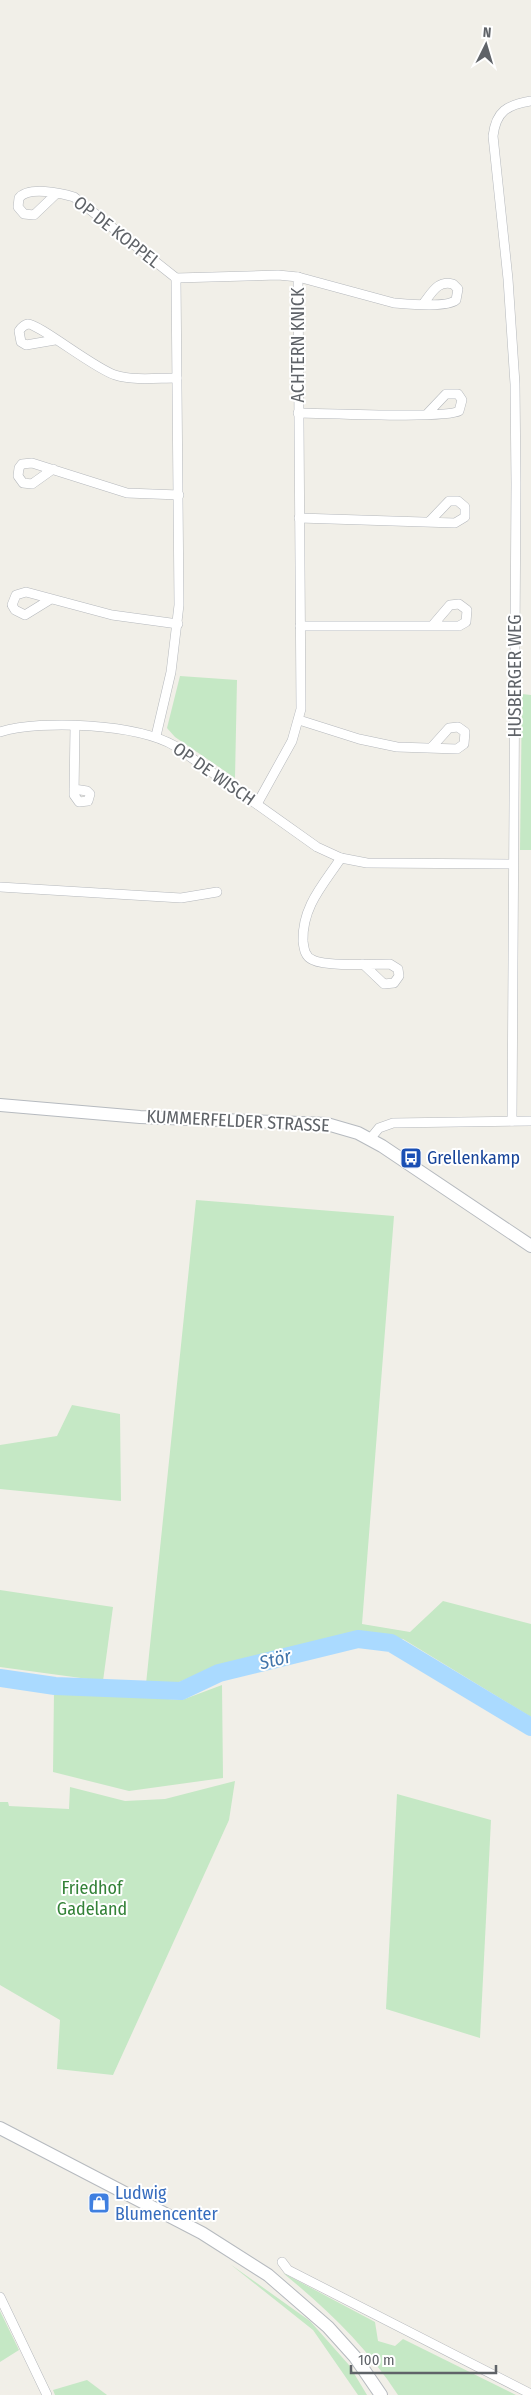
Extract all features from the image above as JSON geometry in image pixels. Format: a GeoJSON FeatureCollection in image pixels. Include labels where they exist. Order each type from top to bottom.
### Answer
{"type":"FeatureCollection","features":[{"type":"Feature","properties":{"kind":"street","name":"HUSBERGER WEG"},"geometry":{"type":"LineString","coordinates":[[512,1121],[515,384],[503,231],[493,136],[495,124],[503,110],[519,103],[531,101]]}},
{"type":"Feature","properties":{"kind":"street","name":"OP DE KOPPEL"},"geometry":{"type":"LineString","coordinates":[[56,194],[68,195],[80,200],[176,278],[234,276]]}},
{"type":"Feature","properties":{"kind":"street","name":"ACHTERN KNICK"},"geometry":{"type":"LineString","coordinates":[[234,276],[278,275],[298,277],[326,283],[383,302],[423,304]]}},
{"type":"Feature","properties":{"kind":"street","name":"ACHTERN KNICK"},"geometry":{"type":"LineString","coordinates":[[257,804],[292,741],[299,720],[298,277]]}},
{"type":"Feature","properties":{"kind":"street","name":"OP DE KOPPEL"},"geometry":{"type":"LineString","coordinates":[[156,736],[171,672],[178,624],[180,584],[176,278]]}},
{"type":"Feature","properties":{"kind":"street"},"geometry":{"type":"LineString","coordinates":[[55,340],[95,366],[115,375],[177,378]]}},
{"type":"Feature","properties":{"kind":"street","name":"ACHTERN KNICK"},"geometry":{"type":"LineString","coordinates":[[298,413],[427,414]]}},
{"type":"Feature","properties":{"kind":"street"},"geometry":{"type":"LineString","coordinates":[[53,470],[127,493],[179,495]]}},
{"type":"Feature","properties":{"kind":"street"},"geometry":{"type":"LineString","coordinates":[[299,518],[429,522]]}},
{"type":"Feature","properties":{"kind":"street"},"geometry":{"type":"LineString","coordinates":[[52,599],[132,619],[178,624]]}},
{"type":"Feature","properties":{"kind":"street"},"geometry":{"type":"LineString","coordinates":[[300,626],[432,626]]}},
{"type":"Feature","properties":{"kind":"street"},"geometry":{"type":"LineString","coordinates":[[299,720],[379,744],[431,748]]}},
{"type":"Feature","properties":{"kind":"street","name":"OP DE WISCH"},"geometry":{"type":"LineString","coordinates":[[0,732],[36,725],[75,726],[133,731],[156,736],[175,746],[317,847],[341,858],[367,863],[514,864]]}},
{"type":"Feature","properties":{"kind":"street"},"geometry":{"type":"LineString","coordinates":[[74,788],[75,726]]}},
{"type":"Feature","properties":{"kind":"street"},"geometry":{"type":"LineString","coordinates":[[341,858],[308,909],[304,921],[304,951],[310,958],[320,962],[363,964]]}},
{"type":"Feature","properties":{"kind":"street"},"geometry":{"type":"LineString","coordinates":[[0,886],[181,898],[217,892]]}},
{"type":"Feature","properties":{"kind":"street","name":"KUMMERFELDER STRASSE"},"geometry":{"type":"LineString","coordinates":[[0,1105],[140,1117],[327,1124],[346,1129],[370,1139],[531,1246]]}},
{"type":"Feature","properties":{"kind":"street"},"geometry":{"type":"LineString","coordinates":[[370,1139],[379,1128],[394,1123],[531,1121]]}},
{"type":"Feature","properties":{"kind":"street"},"geometry":{"type":"LineString","coordinates":[[0,2128],[202,2233],[268,2275],[328,2326],[355,2357],[381,2395]]}},
{"type":"Feature","properties":{"kind":"street"},"geometry":{"type":"LineString","coordinates":[[282,2262],[288,2270],[531,2394]]}},
{"type":"Feature","properties":{"kind":"street"},"geometry":{"type":"LineString","coordinates":[[0,2297],[47,2395]]}},
{"type":"Feature","properties":{"kind":"green space"},"geometry":{"type":"Polygon","coordinates":[[[180,676],[237,680],[235,778],[175,737],[167,728],[180,676]]]}},
{"type":"Feature","properties":{"kind":"green space"},"geometry":{"type":"Polygon","coordinates":[[[522,694],[531,695],[531,850],[520,850],[522,694]]]}},
{"type":"Feature","properties":{"kind":"green space"},"geometry":{"type":"Polygon","coordinates":[[[196,1200],[394,1216],[362,1624],[410,1632],[443,1601],[531,1624],[531,1717],[403,1639],[361,1634],[213,1668],[172,1685],[146,1684],[196,1200]]]}},
{"type":"Feature","properties":{"kind":"green space"},"geometry":{"type":"Polygon","coordinates":[[[72,1405],[120,1414],[121,1501],[0,1489],[0,1445],[57,1436],[72,1405]]]}},
{"type":"Feature","properties":{"kind":"green space"},"geometry":{"type":"Polygon","coordinates":[[[0,1590],[113,1607],[103,1681],[0,1667],[0,1590]]]}},
{"type":"Feature","properties":{"kind":"green space"},"geometry":{"type":"Polygon","coordinates":[[[222,1685],[223,1778],[129,1791],[53,1772],[54,1691],[182,1700],[222,1685]]]}},
{"type":"Feature","properties":{"kind":"green space","name":"Friedhof Gadeland"},"geometry":{"type":"Polygon","coordinates":[[[235,1781],[229,1820],[113,2075],[57,2069],[60,2020],[0,1985],[0,1802],[8,1802],[9,1806],[69,1809],[70,1787],[125,1801],[165,1799],[235,1781]]]}},
{"type":"Feature","properties":{"kind":"green space"},"geometry":{"type":"Polygon","coordinates":[[[397,1794],[491,1820],[480,2038],[386,2009],[397,1794]]]}},
{"type":"Feature","properties":{"kind":"green space"},"geometry":{"type":"Polygon","coordinates":[[[230,2264],[310,2321],[349,2365],[367,2395],[358,2395],[313,2330],[230,2264]]]}},
{"type":"Feature","properties":{"kind":"green space"},"geometry":{"type":"Polygon","coordinates":[[[283,2273],[375,2322],[378,2341],[395,2346],[403,2339],[516,2395],[398,2395],[360,2345],[315,2300],[283,2273]]]}},
{"type":"Feature","properties":{"kind":"green space"},"geometry":{"type":"Polygon","coordinates":[[[0,2311],[19,2350],[0,2362],[0,2311]]]}},
{"type":"Feature","properties":{"kind":"green space"},"geometry":{"type":"Polygon","coordinates":[[[87,2380],[107,2395],[55,2395],[53,2390],[87,2380]]]}},
{"type":"Feature","properties":{"kind":"waterway","name":"Stör"},"geometry":{"type":"LineString","coordinates":[[0,1678],[55,1686],[181,1691],[219,1673],[358,1639],[391,1643],[531,1727]]}},
{"type":"Feature","properties":{"kind":"place","name":"Grellenkamp"},"geometry":{"type":"Point","coordinates":[411,1158]}},
{"type":"Feature","properties":{"kind":"place","name":"Ludwig Blumencenter"},"geometry":{"type":"Point","coordinates":[99,2203]}}]}
